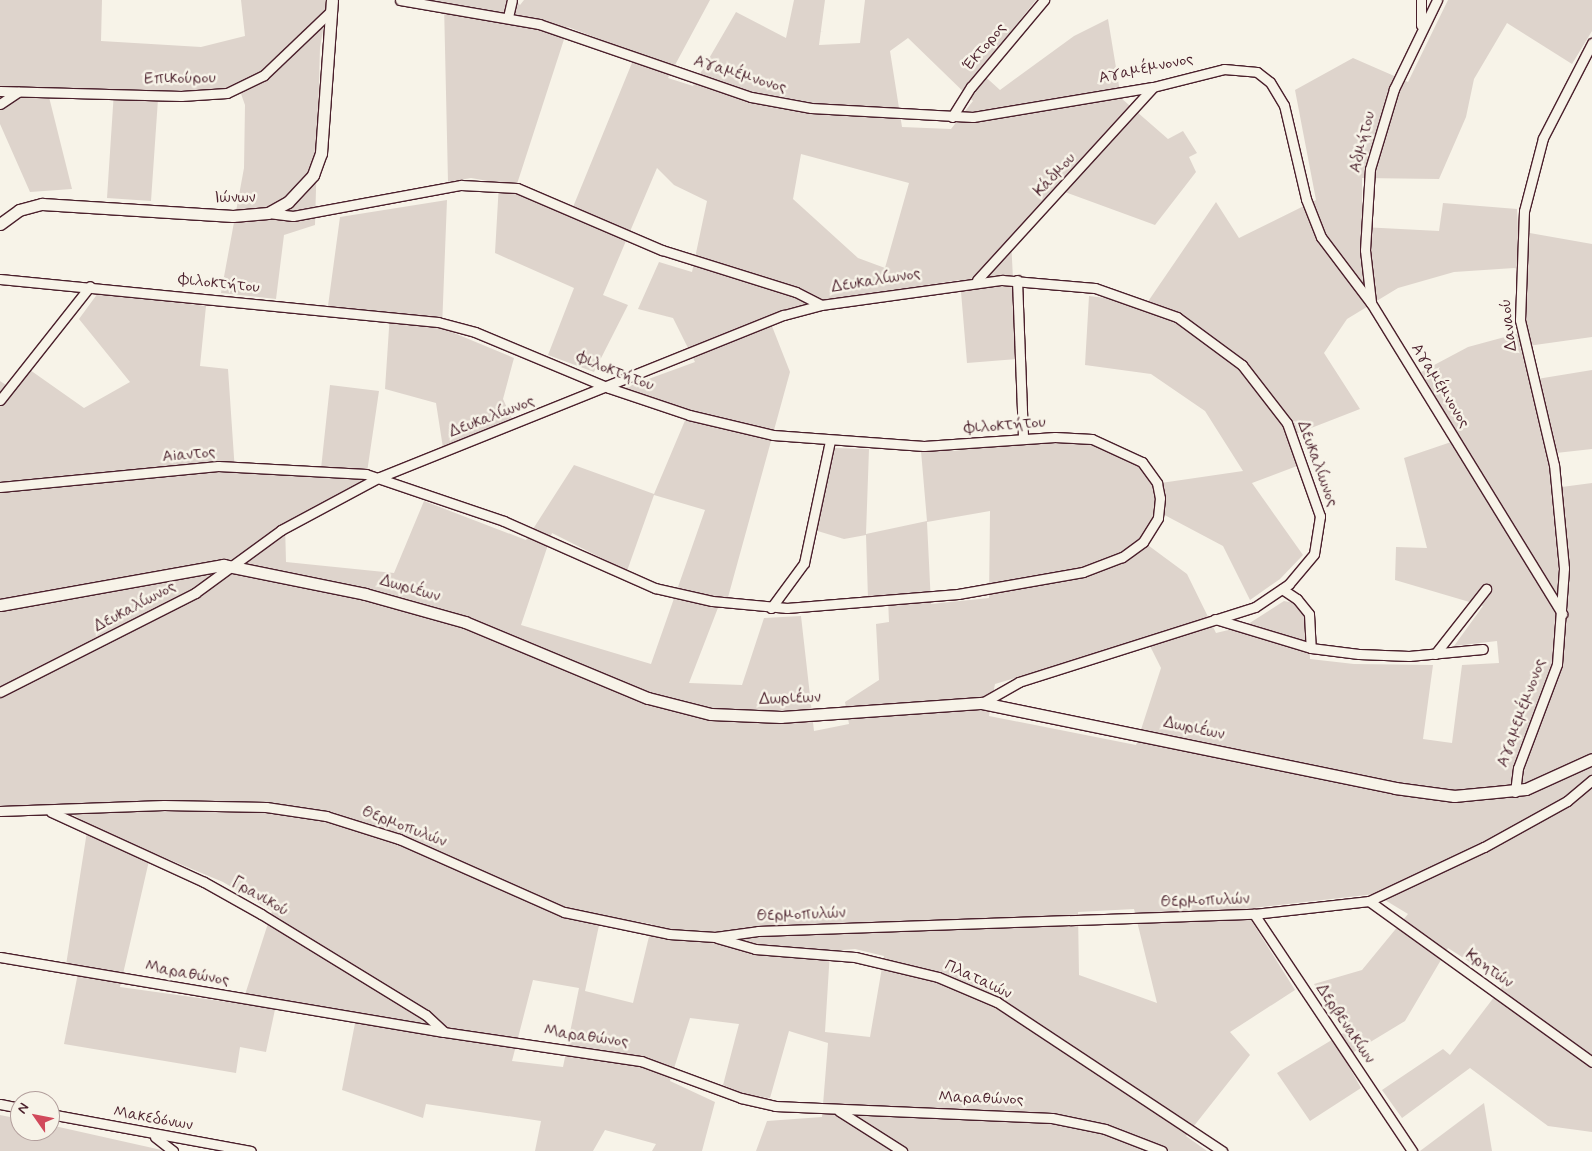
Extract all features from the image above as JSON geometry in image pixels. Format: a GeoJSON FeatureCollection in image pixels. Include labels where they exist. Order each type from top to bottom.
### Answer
{"type":"FeatureCollection","features":[{"type":"Feature","properties":{"kind":"street","name":"Αγαμέμνονος"},"geometry":{"type":"LineString","coordinates":[[400,0],[508,17],[579,36],[760,100],[811,108],[952,117],[990,115],[1153,87],[1180,77],[1234,68],[1251,70],[1270,82],[1284,105],[1318,231],[1371,303],[1562,614]]}},
{"type":"Feature","properties":{"kind":"street"},"geometry":{"type":"LineString","coordinates":[[508,17],[512,0]]}},
{"type":"Feature","properties":{"kind":"street","name":"Έκτορος"},"geometry":{"type":"LineString","coordinates":[[952,117],[970,87],[1044,0]]}},
{"type":"Feature","properties":{"kind":"street"},"geometry":{"type":"LineString","coordinates":[[1421,0],[1421,28]]}},
{"type":"Feature","properties":{"kind":"street","name":"Αδμήτου"},"geometry":{"type":"LineString","coordinates":[[1371,303],[1365,250],[1370,169],[1388,108],[1421,28],[1437,0]]}},
{"type":"Feature","properties":{"kind":"street","name":"Επικούρου"},"geometry":{"type":"LineString","coordinates":[[0,91],[203,96],[227,93],[264,75],[331,6]]}},
{"type":"Feature","properties":{"kind":"street","name":"Ιώνων"},"geometry":{"type":"LineString","coordinates":[[0,224],[19,210],[42,204],[233,216],[268,213],[298,194],[318,164],[331,6]]}},
{"type":"Feature","properties":{"kind":"street","name":"Δαναού"},"geometry":{"type":"LineString","coordinates":[[1562,614],[1559,502],[1548,434],[1522,331],[1520,256],[1526,198],[1536,157],[1592,43]]}},
{"type":"Feature","properties":{"kind":"street","name":"Κάδμου"},"geometry":{"type":"LineString","coordinates":[[977,280],[1153,87]]}},
{"type":"Feature","properties":{"kind":"street"},"geometry":{"type":"LineString","coordinates":[[0,104],[18,92]]}},
{"type":"Feature","properties":{"kind":"street"},"geometry":{"type":"LineString","coordinates":[[268,213],[293,216],[448,186],[517,188],[662,250],[796,292],[821,305]]}},
{"type":"Feature","properties":{"kind":"street","name":"Φιλοκτήτου"},"geometry":{"type":"LineString","coordinates":[[0,279],[90,286],[438,322],[475,332],[608,388],[716,422],[773,435],[830,441],[924,446],[1023,439],[1092,439],[1134,456],[1148,468],[1160,489],[1158,518],[1148,535],[1107,564],[1035,583],[837,605],[771,608],[694,599],[655,588],[512,525],[380,477]]}},
{"type":"Feature","properties":{"kind":"street","name":"Δευκαλίωνος"},"geometry":{"type":"LineString","coordinates":[[0,692],[195,593],[281,530],[380,477],[608,388],[764,322],[821,305],[977,280],[1018,280],[1095,288],[1163,310],[1219,344],[1265,389],[1294,437],[1320,516],[1314,554],[1282,589],[1255,607],[1212,619],[1019,682],[982,703]]}},
{"type":"Feature","properties":{"kind":"street"},"geometry":{"type":"LineString","coordinates":[[1018,280],[1023,439]]}},
{"type":"Feature","properties":{"kind":"street"},"geometry":{"type":"LineString","coordinates":[[0,400],[90,286]]}},
{"type":"Feature","properties":{"kind":"street"},"geometry":{"type":"LineString","coordinates":[[771,608],[804,562],[830,441]]}},
{"type":"Feature","properties":{"kind":"street","name":"Aiαντος"},"geometry":{"type":"LineString","coordinates":[[0,487],[218,466],[380,477]]}},
{"type":"Feature","properties":{"kind":"street","name":"Δωριέων"},"geometry":{"type":"LineString","coordinates":[[0,605],[200,567],[231,566],[372,595],[465,622],[626,690],[697,711],[781,717],[982,703],[1414,791],[1468,797],[1515,792],[1554,779],[1592,759]]}},
{"type":"Feature","properties":{"kind":"street"},"geometry":{"type":"LineString","coordinates":[[1435,654],[1486,588]]}},
{"type":"Feature","properties":{"kind":"street"},"geometry":{"type":"LineString","coordinates":[[1282,589],[1301,602],[1309,614],[1311,648]]}},
{"type":"Feature","properties":{"kind":"street","name":"Αγαμεμέμνονος"},"geometry":{"type":"LineString","coordinates":[[1515,792],[1518,768],[1556,669],[1562,614]]}},
{"type":"Feature","properties":{"kind":"street"},"geometry":{"type":"LineString","coordinates":[[1212,619],[1311,648],[1377,655],[1435,654],[1483,648]]}},
{"type":"Feature","properties":{"kind":"street","name":"Θερμοπυλών"},"geometry":{"type":"LineString","coordinates":[[0,811],[48,811],[164,805],[266,808],[326,816],[399,839],[564,912],[669,934],[715,937],[758,931],[1254,914],[1369,901],[1477,851],[1567,801],[1592,780]]}},
{"type":"Feature","properties":{"kind":"street","name":"Γρανικού"},"geometry":{"type":"LineString","coordinates":[[48,811],[204,882],[426,1015],[444,1032]]}},
{"type":"Feature","properties":{"kind":"street","name":"Κρητών"},"geometry":{"type":"LineString","coordinates":[[1369,901],[1592,1062]]}},
{"type":"Feature","properties":{"kind":"street","name":"Δερβενακίων"},"geometry":{"type":"LineString","coordinates":[[1254,914],[1412,1151]]}},
{"type":"Feature","properties":{"kind":"street","name":"Πλαταιών"},"geometry":{"type":"LineString","coordinates":[[715,937],[755,949],[855,957],[938,976],[997,1002],[1222,1151]]}},
{"type":"Feature","properties":{"kind":"street","name":"Μαραθώνος"},"geometry":{"type":"LineString","coordinates":[[0,957],[444,1032],[641,1061],[757,1102],[837,1109],[1052,1118],[1105,1129],[1162,1151]]}},
{"type":"Feature","properties":{"kind":"street"},"geometry":{"type":"LineString","coordinates":[[837,1109],[902,1151]]}},
{"type":"Feature","properties":{"kind":"street","name":"Μακεδόνων"},"geometry":{"type":"LineString","coordinates":[[60,1116],[152,1135],[251,1151]]}},
{"type":"Feature","properties":{"kind":"street"},"geometry":{"type":"LineString","coordinates":[[152,1135],[173,1151]]}},
{"type":"Feature","properties":{"kind":"shaded area"},"geometry":{"type":"Polygon","coordinates":[[[0,0],[102,0],[101,41],[201,47],[245,36],[241,0],[328,0],[320,48],[315,225],[284,235],[276,299],[221,293],[244,168],[245,105],[240,91],[158,99],[151,201],[107,198],[114,91],[47,89],[72,189],[30,192],[0,124],[0,0]]]}},
{"type":"Feature","properties":{"kind":"shaded area"},"geometry":{"type":"Polygon","coordinates":[[[417,0],[515,0],[520,5],[524,0],[710,0],[668,78],[693,86],[736,12],[786,38],[794,0],[825,0],[819,45],[860,43],[865,0],[1036,0],[979,71],[1000,90],[1074,36],[1108,19],[1121,98],[1168,139],[1183,131],[1197,153],[1189,157],[1196,172],[1155,225],[1054,188],[1011,239],[1017,359],[967,363],[960,280],[843,298],[768,316],[790,372],[727,601],[721,600],[689,683],[742,685],[764,618],[801,616],[814,731],[849,724],[845,702],[879,680],[876,624],[889,622],[888,599],[868,599],[866,535],[844,539],[811,529],[835,448],[869,449],[866,534],[927,521],[921,451],[954,451],[1036,439],[1069,441],[1098,444],[1122,454],[1145,471],[1154,484],[1243,471],[1205,411],[1151,374],[1085,365],[1089,296],[1147,303],[1216,202],[1239,238],[1316,200],[1295,90],[1353,58],[1408,82],[1448,0],[1592,0],[1592,31],[1572,64],[1507,23],[1474,79],[1466,117],[1439,179],[1362,178],[1362,227],[1439,231],[1443,203],[1517,209],[1518,231],[1592,244],[1592,337],[1520,347],[1531,380],[1592,370],[1592,449],[1547,454],[1554,488],[1592,483],[1592,1132],[1548,1126],[1470,1068],[1402,1118],[1382,1090],[1443,1049],[1450,1055],[1504,984],[1448,948],[1405,1021],[1344,1058],[1361,1088],[1310,1121],[1277,1073],[1345,1032],[1314,984],[1362,970],[1408,914],[1375,894],[1244,909],[1295,990],[1230,1032],[1250,1055],[1186,1136],[1207,1151],[756,1151],[767,1121],[822,1117],[828,1043],[789,1031],[770,1098],[749,1096],[723,1085],[739,1024],[690,1018],[670,1081],[715,1102],[702,1151],[652,1151],[656,1144],[605,1130],[593,1151],[535,1151],[541,1121],[426,1104],[423,1118],[342,1090],[357,1013],[277,1000],[266,1052],[240,1047],[236,1073],[64,1044],[79,968],[66,965],[88,825],[60,805],[0,806],[0,381],[9,387],[30,370],[84,408],[130,382],[79,319],[98,293],[206,306],[200,366],[228,369],[235,472],[286,472],[320,478],[330,385],[379,391],[365,486],[285,523],[286,562],[394,573],[424,501],[526,540],[574,465],[654,494],[689,411],[624,388],[695,362],[673,318],[638,309],[659,262],[692,272],[707,201],[674,185],[657,168],[603,295],[628,305],[594,372],[548,355],[574,288],[495,253],[499,183],[471,178],[448,182],[444,4],[417,0]],[[568,27],[517,184],[573,207],[636,53],[568,27]],[[908,38],[890,51],[902,127],[951,129],[973,101],[908,38]],[[801,154],[793,199],[858,258],[885,268],[909,183],[801,154]],[[1514,268],[1454,272],[1398,288],[1347,319],[1324,353],[1360,409],[1288,437],[1297,466],[1252,483],[1303,555],[1280,579],[1250,600],[1223,546],[1157,511],[1141,540],[1187,574],[1216,633],[1245,626],[1284,601],[1300,604],[1309,630],[1310,659],[1354,664],[1433,665],[1423,739],[1452,743],[1462,665],[1499,663],[1497,641],[1454,646],[1483,606],[1395,580],[1396,547],[1427,548],[1404,458],[1460,439],[1421,372],[1468,347],[1527,331],[1523,270],[1514,268]],[[654,495],[627,571],[552,533],[521,625],[651,664],[705,510],[654,495]],[[990,511],[927,522],[931,604],[989,598],[990,511]],[[1147,640],[995,684],[989,716],[1136,745],[1161,668],[1147,640]],[[151,852],[120,987],[242,1004],[272,911],[223,882],[151,852]],[[1134,909],[1078,912],[1079,975],[1157,1003],[1134,909]],[[601,916],[585,991],[633,1003],[652,924],[601,916]],[[855,949],[830,951],[825,1032],[870,1037],[884,956],[855,949]],[[533,980],[512,1061],[563,1067],[579,988],[533,980]]]}},
{"type":"Feature","properties":{"kind":"shaded area"},"geometry":{"type":"Polygon","coordinates":[[[447,200],[442,328],[514,358],[503,399],[513,421],[443,448],[436,403],[385,389],[390,313],[328,306],[340,217],[447,200]]]}},
{"type":"Feature","properties":{"kind":"shaded area"},"geometry":{"type":"Polygon","coordinates":[[[1484,1103],[1492,1151],[1420,1151],[1484,1103]]]}},
{"type":"Feature","properties":{"kind":"shaded area"},"geometry":{"type":"Polygon","coordinates":[[[0,1115],[10,1117],[10,1141],[60,1141],[60,1127],[166,1151],[0,1151],[0,1115]]]}}]}
